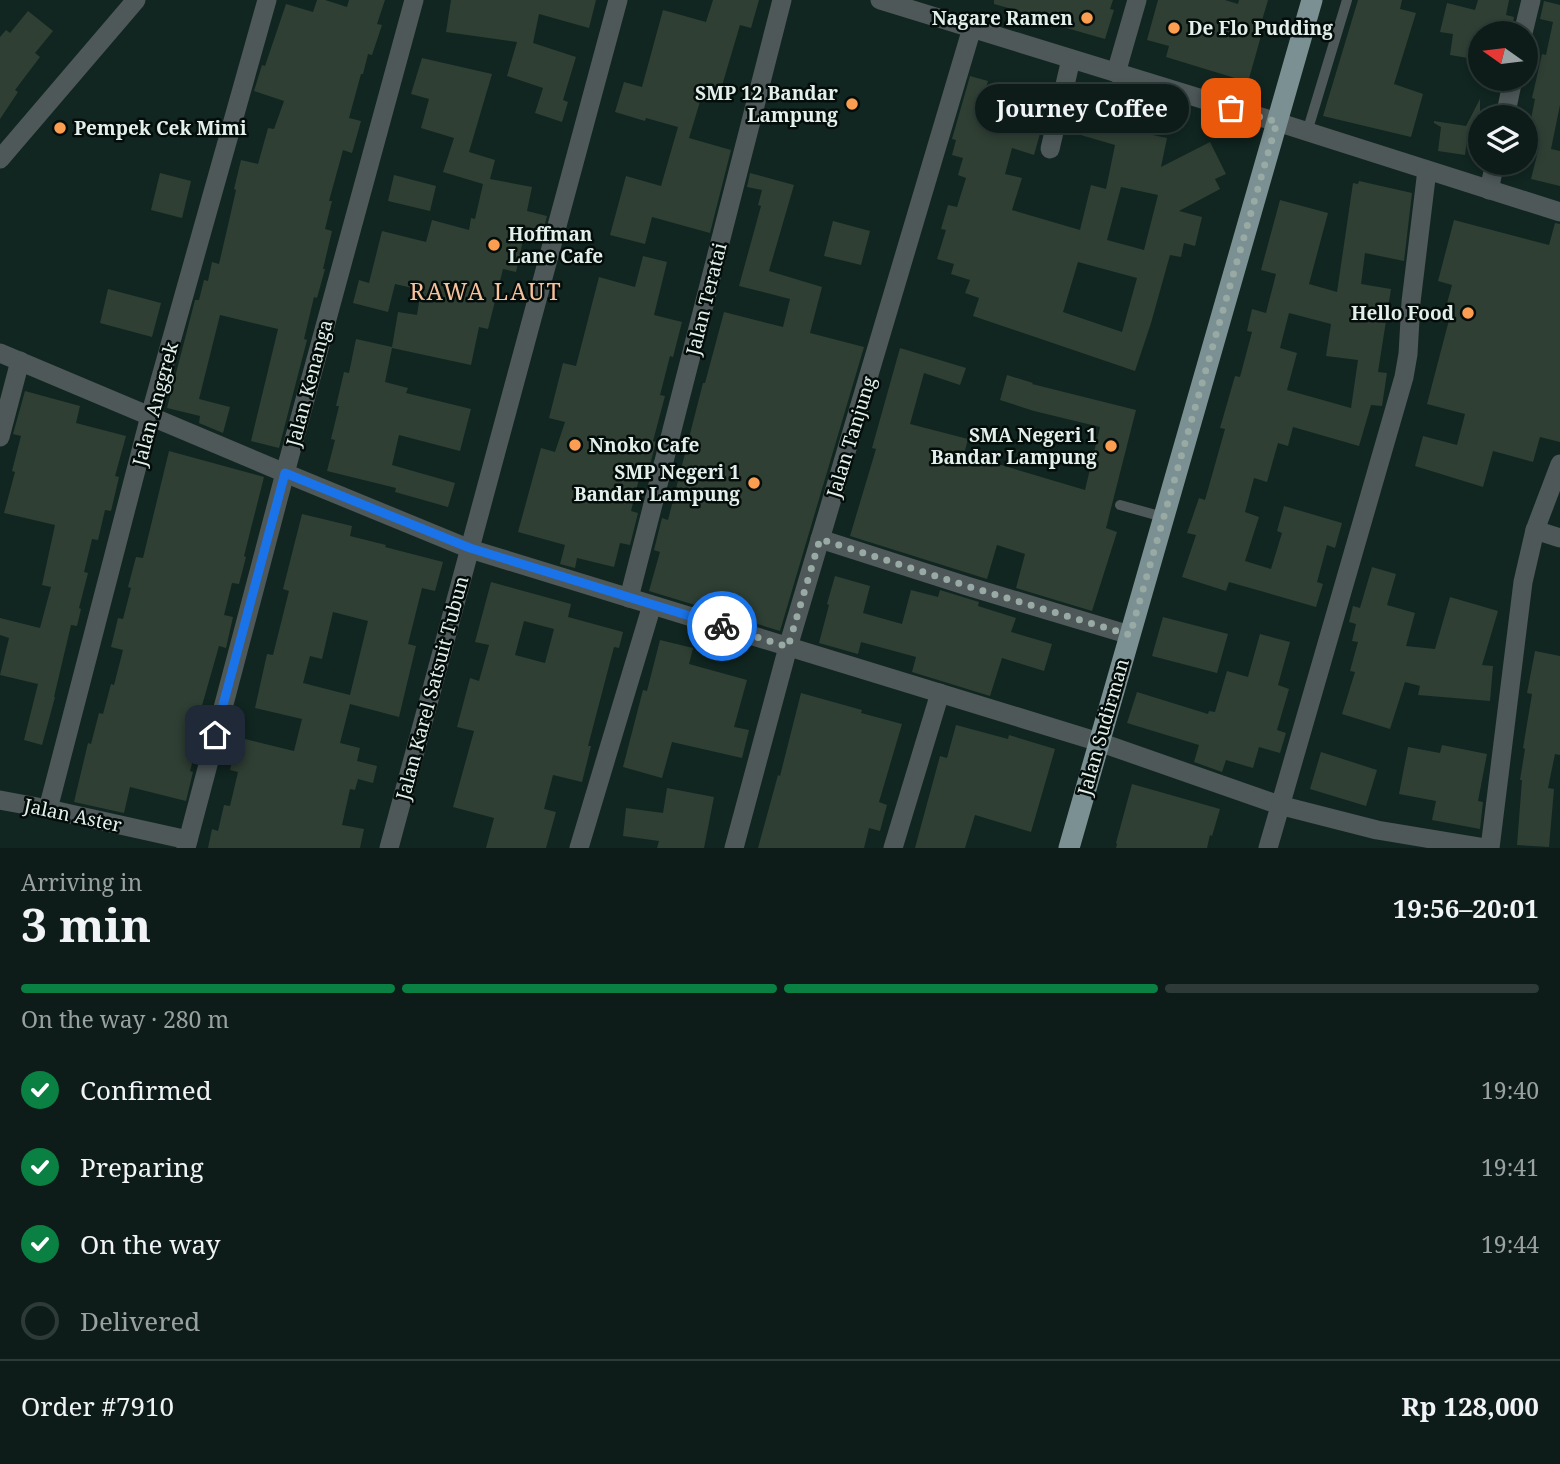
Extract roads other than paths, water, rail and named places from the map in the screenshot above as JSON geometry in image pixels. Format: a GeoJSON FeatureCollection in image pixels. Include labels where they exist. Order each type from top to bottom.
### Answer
{"type":"FeatureCollection","features":[{"type":"Feature","properties":{"kind":"main road","name":"Jalan Sudirman"},"geometry":{"type":"LineString","coordinates":[[1069,848],[1312,0]]}},
{"type":"Feature","properties":{"kind":"street"},"geometry":{"type":"LineString","coordinates":[[0,159],[136,0]]}},
{"type":"Feature","properties":{"kind":"street","name":"Jalan Anggrek"},"geometry":{"type":"LineString","coordinates":[[48,809],[150,416],[267,0]]}},
{"type":"Feature","properties":{"kind":"street","name":"Jalan Kenanga"},"geometry":{"type":"LineString","coordinates":[[187,844],[414,0]]}},
{"type":"Feature","properties":{"kind":"street","name":"Jalan Karel Satsuit Tubun"},"geometry":{"type":"LineString","coordinates":[[389,848],[618,0]]}},
{"type":"Feature","properties":{"kind":"street","name":"Jalan Teratai"},"geometry":{"type":"LineString","coordinates":[[629,597],[782,0]]}},
{"type":"Feature","properties":{"kind":"street"},"geometry":{"type":"LineString","coordinates":[[880,0],[1560,212]]}},
{"type":"Feature","properties":{"kind":"street"},"geometry":{"type":"LineString","coordinates":[[1116,74],[1137,0]]}},
{"type":"Feature","properties":{"kind":"street"},"geometry":{"type":"LineString","coordinates":[[1527,21],[1531,0]]}},
{"type":"Feature","properties":{"kind":"street","name":"Jalan Tanjung"},"geometry":{"type":"LineString","coordinates":[[734,848],[788,647],[972,28]]}},
{"type":"Feature","properties":{"kind":"street"},"geometry":{"type":"LineString","coordinates":[[1050,149],[1071,59]]}},
{"type":"Feature","properties":{"kind":"street"},"geometry":{"type":"LineString","coordinates":[[1268,848],[1404,377],[1427,170]]}},
{"type":"Feature","properties":{"kind":"street"},"geometry":{"type":"LineString","coordinates":[[1489,190],[1492,175]]}},
{"type":"Feature","properties":{"kind":"street"},"geometry":{"type":"LineString","coordinates":[[0,353],[470,548],[1099,742],[1279,805],[1377,830],[1488,848],[1523,582],[1535,530],[1560,464]]}},
{"type":"Feature","properties":{"kind":"street"},"geometry":{"type":"LineString","coordinates":[[0,437],[20,361]]}},
{"type":"Feature","properties":{"kind":"street"},"geometry":{"type":"LineString","coordinates":[[1535,530],[1560,538]]}},
{"type":"Feature","properties":{"kind":"street"},"geometry":{"type":"LineString","coordinates":[[820,539],[1130,635]]}},
{"type":"Feature","properties":{"kind":"street"},"geometry":{"type":"LineString","coordinates":[[579,848],[652,605]]}},
{"type":"Feature","properties":{"kind":"street"},"geometry":{"type":"LineString","coordinates":[[893,848],[940,693]]}},
{"type":"Feature","properties":{"kind":"street","name":"Jalan Aster"},"geometry":{"type":"LineString","coordinates":[[0,800],[48,809],[187,844]]}},
{"type":"Feature","properties":{"kind":"lane"},"geometry":{"type":"LineString","coordinates":[[1307,132],[1347,0]]}},
{"type":"Feature","properties":{"kind":"lane"},"geometry":{"type":"LineString","coordinates":[[1119,505],[1163,517]]}},
{"type":"Feature","properties":{"kind":"place","name":"Nagare Ramen"},"geometry":{"type":"Point","coordinates":[1087,18]}},
{"type":"Feature","properties":{"kind":"place","name":"De Flo Pudding"},"geometry":{"type":"Point","coordinates":[1174,28]}},
{"type":"Feature","properties":{"kind":"place","name":"SMP 12 Bandar Lampung"},"geometry":{"type":"Point","coordinates":[852,104]}},
{"type":"Feature","properties":{"kind":"place","name":"Journey Coffee"},"geometry":{"type":"Point","coordinates":[1231,108]}},
{"type":"Feature","properties":{"kind":"place","name":"Pempek Cek Mimi"},"geometry":{"type":"Point","coordinates":[60,128]}},
{"type":"Feature","properties":{"kind":"place","name":"Hoffman Lane Cafe"},"geometry":{"type":"Point","coordinates":[494,245]}},
{"type":"Feature","properties":{"kind":"place","name":"Hello Food"},"geometry":{"type":"Point","coordinates":[1468,313]}},
{"type":"Feature","properties":{"kind":"place","name":"Nnoko Cafe"},"geometry":{"type":"Point","coordinates":[575,445]}},
{"type":"Feature","properties":{"kind":"place","name":"SMA Negeri 1 Bandar Lampung"},"geometry":{"type":"Point","coordinates":[1111,446]}},
{"type":"Feature","properties":{"kind":"place","name":"SMP Negeri 1 Bandar Lampung"},"geometry":{"type":"Point","coordinates":[754,483]}},
{"type":"Feature","properties":{"kind":"district","name":"RAWA LAUT"},"geometry":{"type":"Point","coordinates":[486,291]}}]}
